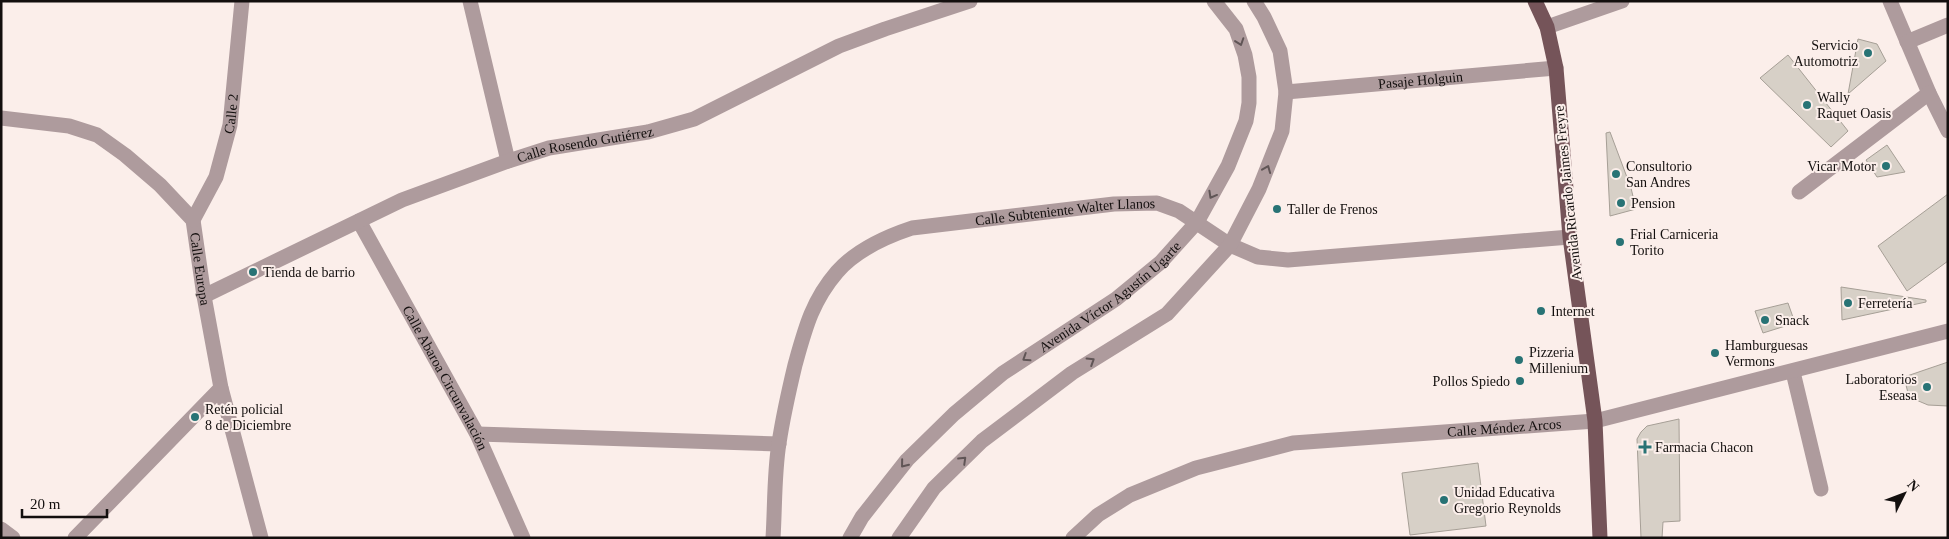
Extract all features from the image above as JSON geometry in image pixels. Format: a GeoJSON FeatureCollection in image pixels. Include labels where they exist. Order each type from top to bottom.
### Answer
{"type":"FeatureCollection","features":[{"type":"Feature","properties":{"kind":"main road","name":"Avenida Ricardo Jaimes Freyre"},"geometry":{"type":"LineString","coordinates":[[1535,1],[1547,28],[1556,68],[1570,238],[1595,421],[1600,538]]}},
{"type":"Feature","properties":{"kind":"street","name":"Calle 2"},"geometry":{"type":"LineString","coordinates":[[193,220],[216,177],[230,125],[242,1]]}},
{"type":"Feature","properties":{"kind":"street"},"geometry":{"type":"LineString","coordinates":[[470,1],[508,161]]}},
{"type":"Feature","properties":{"kind":"street","name":"Calle Rosendo Gutiérrez"},"geometry":{"type":"LineString","coordinates":[[204,296],[402,200],[549,148],[648,132],[694,119],[839,46],[970,1]]}},
{"type":"Feature","properties":{"kind":"street","name":"Avenida Víctor Agustín Ugarte"},"geometry":{"type":"LineString","coordinates":[[850,538],[862,517],[907,460],[954,414],[1003,373],[1116,299],[1161,262],[1197,222],[1228,166],[1246,120],[1249,103],[1249,77],[1245,55],[1236,29],[1214,1]]}},
{"type":"Feature","properties":{"kind":"street"},"geometry":{"type":"LineString","coordinates":[[899,538],[934,488],[982,441],[1072,373],[1167,314],[1230,245],[1259,189],[1282,131],[1286,92],[1280,51],[1254,1]]}},
{"type":"Feature","properties":{"kind":"street"},"geometry":{"type":"LineString","coordinates":[[1547,28],[1622,1]]}},
{"type":"Feature","properties":{"kind":"street"},"geometry":{"type":"LineString","coordinates":[[1890,1],[1929,93],[1948,130]]}},
{"type":"Feature","properties":{"kind":"street"},"geometry":{"type":"LineString","coordinates":[[1907,42],[1948,25]]}},
{"type":"Feature","properties":{"kind":"street","name":"Pasaje Holguin"},"geometry":{"type":"LineString","coordinates":[[1286,92],[1556,68]]}},
{"type":"Feature","properties":{"kind":"street"},"geometry":{"type":"LineString","coordinates":[[1799,192],[1929,93]]}},
{"type":"Feature","properties":{"kind":"street","name":"Calle Europa"},"geometry":{"type":"LineString","coordinates":[[3,122],[69,126],[97,135],[125,155],[160,185],[193,220],[204,296],[221,388],[261,538]]}},
{"type":"Feature","properties":{"kind":"street","name":"Calle Subteniente Walter Llanos"},"geometry":{"type":"LineString","coordinates":[[773,538],[779,444],[792,377],[806,324],[818,297],[838,271],[852,258],[871,245],[893,234],[912,228],[1114,204],[1157,203],[1179,211],[1230,245],[1258,257],[1288,260],[1570,238]]}},
{"type":"Feature","properties":{"kind":"street","name":"Calle Abaroa Circunvalación"},"geometry":{"type":"LineString","coordinates":[[359,221],[477,434],[523,538]]}},
{"type":"Feature","properties":{"kind":"street","name":"Calle Méndez Arcos"},"geometry":{"type":"LineString","coordinates":[[1073,538],[1098,515],[1130,495],[1196,468],[1293,443],[1595,421],[1948,332]]}},
{"type":"Feature","properties":{"kind":"street"},"geometry":{"type":"LineString","coordinates":[[1793,372],[1822,489]]}},
{"type":"Feature","properties":{"kind":"street"},"geometry":{"type":"LineString","coordinates":[[75,538],[221,388]]}},
{"type":"Feature","properties":{"kind":"street"},"geometry":{"type":"LineString","coordinates":[[477,434],[779,444]]}},
{"type":"Feature","properties":{"kind":"street"},"geometry":{"type":"LineString","coordinates":[[1,529],[13,538]]}},
{"type":"Feature","properties":{"kind":"building","name":"Servicio Automotriz"},"geometry":{"type":"Polygon","coordinates":[[[1858,39],[1877,44],[1886,61],[1848,94],[1858,39]]]}},
{"type":"Feature","properties":{"kind":"building","name":"Wally Raquet Oasis"},"geometry":{"type":"Polygon","coordinates":[[[1788,55],[1848,131],[1831,147],[1760,78],[1788,55]]]}},
{"type":"Feature","properties":{"kind":"building"},"geometry":{"type":"Polygon","coordinates":[[[1610,132],[1631,188],[1636,209],[1610,216],[1606,133],[1610,132]]]}},
{"type":"Feature","properties":{"kind":"building","name":"Vicar Motor"},"geometry":{"type":"Polygon","coordinates":[[[1887,145],[1905,172],[1877,177],[1866,160],[1887,145]]]}},
{"type":"Feature","properties":{"kind":"building"},"geometry":{"type":"Polygon","coordinates":[[[1948,194],[1948,261],[1907,291],[1878,246],[1948,194]]]}},
{"type":"Feature","properties":{"kind":"building"},"geometry":{"type":"Polygon","coordinates":[[[1841,287],[1926,300],[1926,302],[1842,320],[1841,287]]]}},
{"type":"Feature","properties":{"kind":"building"},"geometry":{"type":"Polygon","coordinates":[[[1788,303],[1795,323],[1763,333],[1755,311],[1788,303]]]}},
{"type":"Feature","properties":{"kind":"building","name":"Laboratorios Eseasa"},"geometry":{"type":"Polygon","coordinates":[[[1948,362],[1948,406],[1928,405],[1909,397],[1904,377],[1948,362]]]}},
{"type":"Feature","properties":{"kind":"building"},"geometry":{"type":"Polygon","coordinates":[[[1679,419],[1680,521],[1663,522],[1662,538],[1641,538],[1637,439],[1647,426],[1679,419]]]}},
{"type":"Feature","properties":{"kind":"building","name":"Unidad Educativa Gregorio Reynolds"},"geometry":{"type":"Polygon","coordinates":[[[1478,463],[1486,526],[1410,535],[1402,473],[1478,463]]]}},
{"type":"Feature","properties":{"kind":"place","name":"Servicio Automotriz"},"geometry":{"type":"Point","coordinates":[1868,53]}},
{"type":"Feature","properties":{"kind":"place","name":"Wally Raquet Oasis"},"geometry":{"type":"Point","coordinates":[1807,105]}},
{"type":"Feature","properties":{"kind":"place","name":"Vicar Motor"},"geometry":{"type":"Point","coordinates":[1886,166]}},
{"type":"Feature","properties":{"kind":"place","name":"Consultorio San Andres"},"geometry":{"type":"Point","coordinates":[1616,174]}},
{"type":"Feature","properties":{"kind":"place","name":"Pension"},"geometry":{"type":"Point","coordinates":[1621,203]}},
{"type":"Feature","properties":{"kind":"place","name":"Taller de Frenos"},"geometry":{"type":"Point","coordinates":[1277,209]}},
{"type":"Feature","properties":{"kind":"place","name":"Frial Carniceria Torito"},"geometry":{"type":"Point","coordinates":[1620,242]}},
{"type":"Feature","properties":{"kind":"place","name":"Tienda de barrio"},"geometry":{"type":"Point","coordinates":[253,272]}},
{"type":"Feature","properties":{"kind":"place","name":"Ferretería"},"geometry":{"type":"Point","coordinates":[1848,303]}},
{"type":"Feature","properties":{"kind":"place","name":"Internet"},"geometry":{"type":"Point","coordinates":[1541,311]}},
{"type":"Feature","properties":{"kind":"place","name":"Snack"},"geometry":{"type":"Point","coordinates":[1765,320]}},
{"type":"Feature","properties":{"kind":"place","name":"Hamburguesas Vermons"},"geometry":{"type":"Point","coordinates":[1715,353]}},
{"type":"Feature","properties":{"kind":"place","name":"Pizzeria Millenium"},"geometry":{"type":"Point","coordinates":[1519,360]}},
{"type":"Feature","properties":{"kind":"place","name":"Pollos Spiedo"},"geometry":{"type":"Point","coordinates":[1520,381]}},
{"type":"Feature","properties":{"kind":"place","name":"Laboratorios Eseasa"},"geometry":{"type":"Point","coordinates":[1927,387]}},
{"type":"Feature","properties":{"kind":"place","name":"Retén policial 8 de Diciembre"},"geometry":{"type":"Point","coordinates":[195,417]}},
{"type":"Feature","properties":{"kind":"place","name":"Farmacia Chacon"},"geometry":{"type":"Point","coordinates":[1645,447]}},
{"type":"Feature","properties":{"kind":"place","name":"Unidad Educativa Gregorio Reynolds"},"geometry":{"type":"Point","coordinates":[1444,500]}}]}
